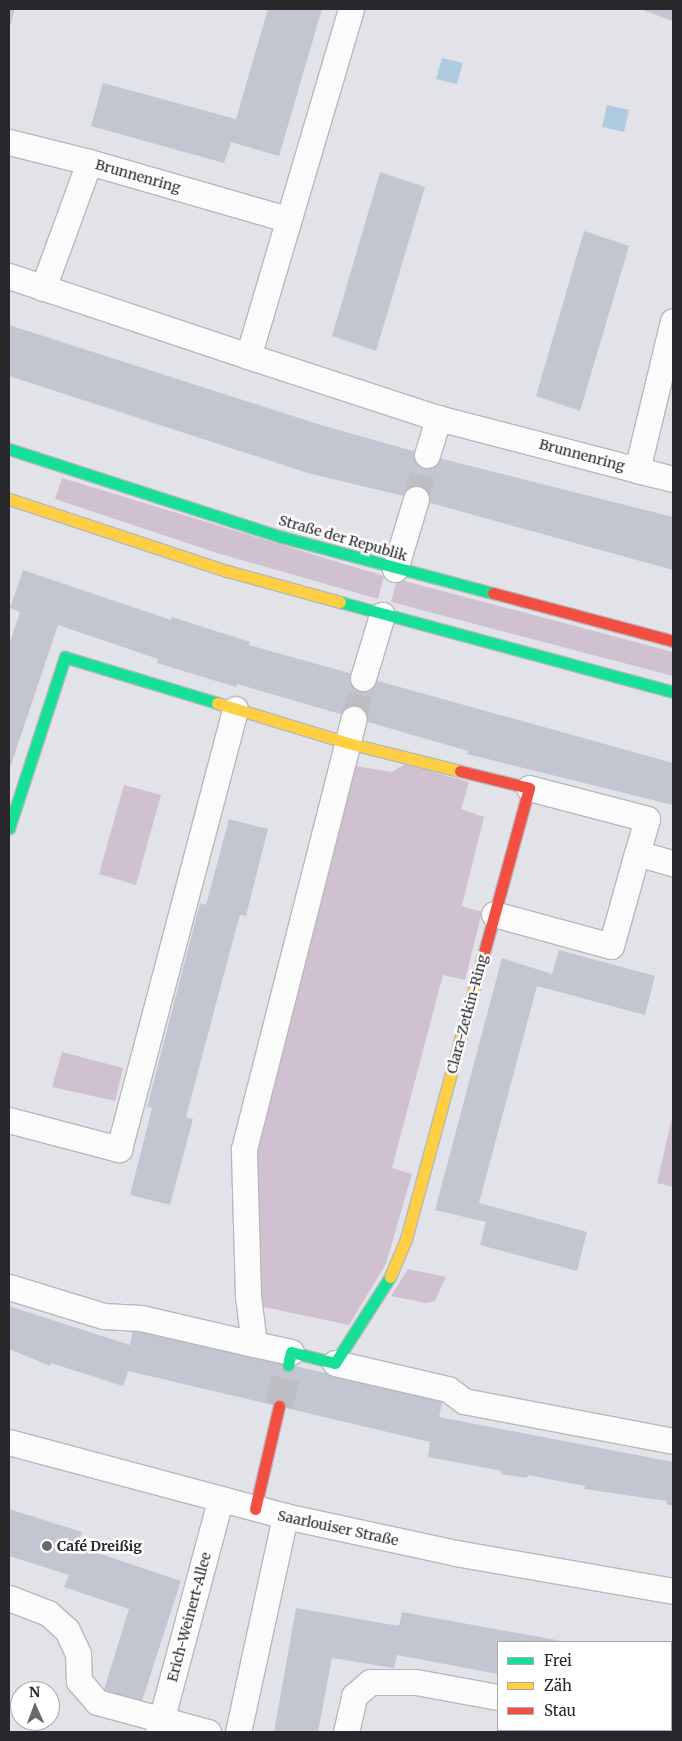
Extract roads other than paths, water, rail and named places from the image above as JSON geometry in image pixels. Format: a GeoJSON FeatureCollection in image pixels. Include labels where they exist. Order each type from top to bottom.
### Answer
{"type":"FeatureCollection","features":[{"type":"Feature","properties":{"kind":"street"},"geometry":{"type":"LineString","coordinates":[[248,356],[287,219],[351,9]]}},
{"type":"Feature","properties":{"kind":"street"},"geometry":{"type":"LineString","coordinates":[[9,142],[89,162]]}},
{"type":"Feature","properties":{"kind":"street","name":"Brunnenring"},"geometry":{"type":"LineString","coordinates":[[44,288],[89,162],[287,219]]}},
{"type":"Feature","properties":{"kind":"street","name":"Brunnenring"},"geometry":{"type":"LineString","coordinates":[[9,276],[438,418],[636,470],[673,321]]}},
{"type":"Feature","properties":{"kind":"street"},"geometry":{"type":"LineString","coordinates":[[427,455],[438,418]]}},
{"type":"Feature","properties":{"kind":"street","name":"Straße der Republik"},"geometry":{"type":"LineString","coordinates":[[9,449],[273,534],[395,569],[673,641]]}},
{"type":"Feature","properties":{"kind":"street"},"geometry":{"type":"LineString","coordinates":[[636,470],[673,479]]}},
{"type":"Feature","properties":{"kind":"street"},"geometry":{"type":"LineString","coordinates":[[9,499],[226,571],[382,615],[673,692]]}},
{"type":"Feature","properties":{"kind":"street"},"geometry":{"type":"LineString","coordinates":[[395,569],[416,499]]}},
{"type":"Feature","properties":{"kind":"street"},"geometry":{"type":"LineString","coordinates":[[364,678],[382,615]]}},
{"type":"Feature","properties":{"kind":"street"},"geometry":{"type":"LineString","coordinates":[[9,828],[65,657],[235,709],[351,731],[529,788],[647,819],[611,946],[494,914]]}},
{"type":"Feature","properties":{"kind":"street"},"geometry":{"type":"LineString","coordinates":[[9,1120],[119,1149],[235,709]]}},
{"type":"Feature","properties":{"kind":"street"},"geometry":{"type":"LineString","coordinates":[[254,1344],[248,1287],[244,1149],[351,731]]}},
{"type":"Feature","properties":{"kind":"street","name":"Clara-Zetkin-Ring"},"geometry":{"type":"LineString","coordinates":[[335,1362],[392,1273],[406,1239],[529,788]]}},
{"type":"Feature","properties":{"kind":"street"},"geometry":{"type":"LineString","coordinates":[[637,853],[673,863]]}},
{"type":"Feature","properties":{"kind":"street"},"geometry":{"type":"LineString","coordinates":[[9,1287],[103,1316],[141,1318],[254,1344],[289,1358],[335,1362],[448,1389],[464,1401],[673,1441]]}},
{"type":"Feature","properties":{"kind":"street"},"geometry":{"type":"LineString","coordinates":[[255,1509],[279,1406]]}},
{"type":"Feature","properties":{"kind":"street","name":"Saarlouiser Straße"},"geometry":{"type":"LineString","coordinates":[[9,1442],[220,1501],[286,1516],[456,1553],[673,1591]]}},
{"type":"Feature","properties":{"kind":"street","name":"Erich-Weinert-Allee"},"geometry":{"type":"LineString","coordinates":[[159,1727],[220,1501]]}},
{"type":"Feature","properties":{"kind":"street"},"geometry":{"type":"LineString","coordinates":[[238,1732],[286,1516]]}},
{"type":"Feature","properties":{"kind":"street"},"geometry":{"type":"LineString","coordinates":[[9,1598],[48,1613],[67,1630],[78,1654],[79,1681],[97,1702],[159,1727],[208,1732]]}},
{"type":"Feature","properties":{"kind":"street"},"geometry":{"type":"LineString","coordinates":[[346,1732],[354,1696],[370,1682],[416,1682],[497,1696]]}},
{"type":"Feature","properties":{"kind":"water"},"geometry":{"type":"Polygon","coordinates":[[[442,58],[463,63],[457,84],[436,79],[442,58]]]}},
{"type":"Feature","properties":{"kind":"water"},"geometry":{"type":"Polygon","coordinates":[[[607,105],[629,110],[624,132],[602,127],[607,105]]]}},
{"type":"Feature","properties":{"kind":"tunnel"},"geometry":{"type":"LineString","coordinates":[[416,499],[427,455]]}},
{"type":"Feature","properties":{"kind":"tunnel"},"geometry":{"type":"LineString","coordinates":[[354,719],[363,678]]}},
{"type":"Feature","properties":{"kind":"tunnel"},"geometry":{"type":"LineString","coordinates":[[279,1406],[288,1365]]}},
{"type":"Feature","properties":{"kind":"place","name":"Café Dreißig"},"geometry":{"type":"Point","coordinates":[47,1546]}}]}
